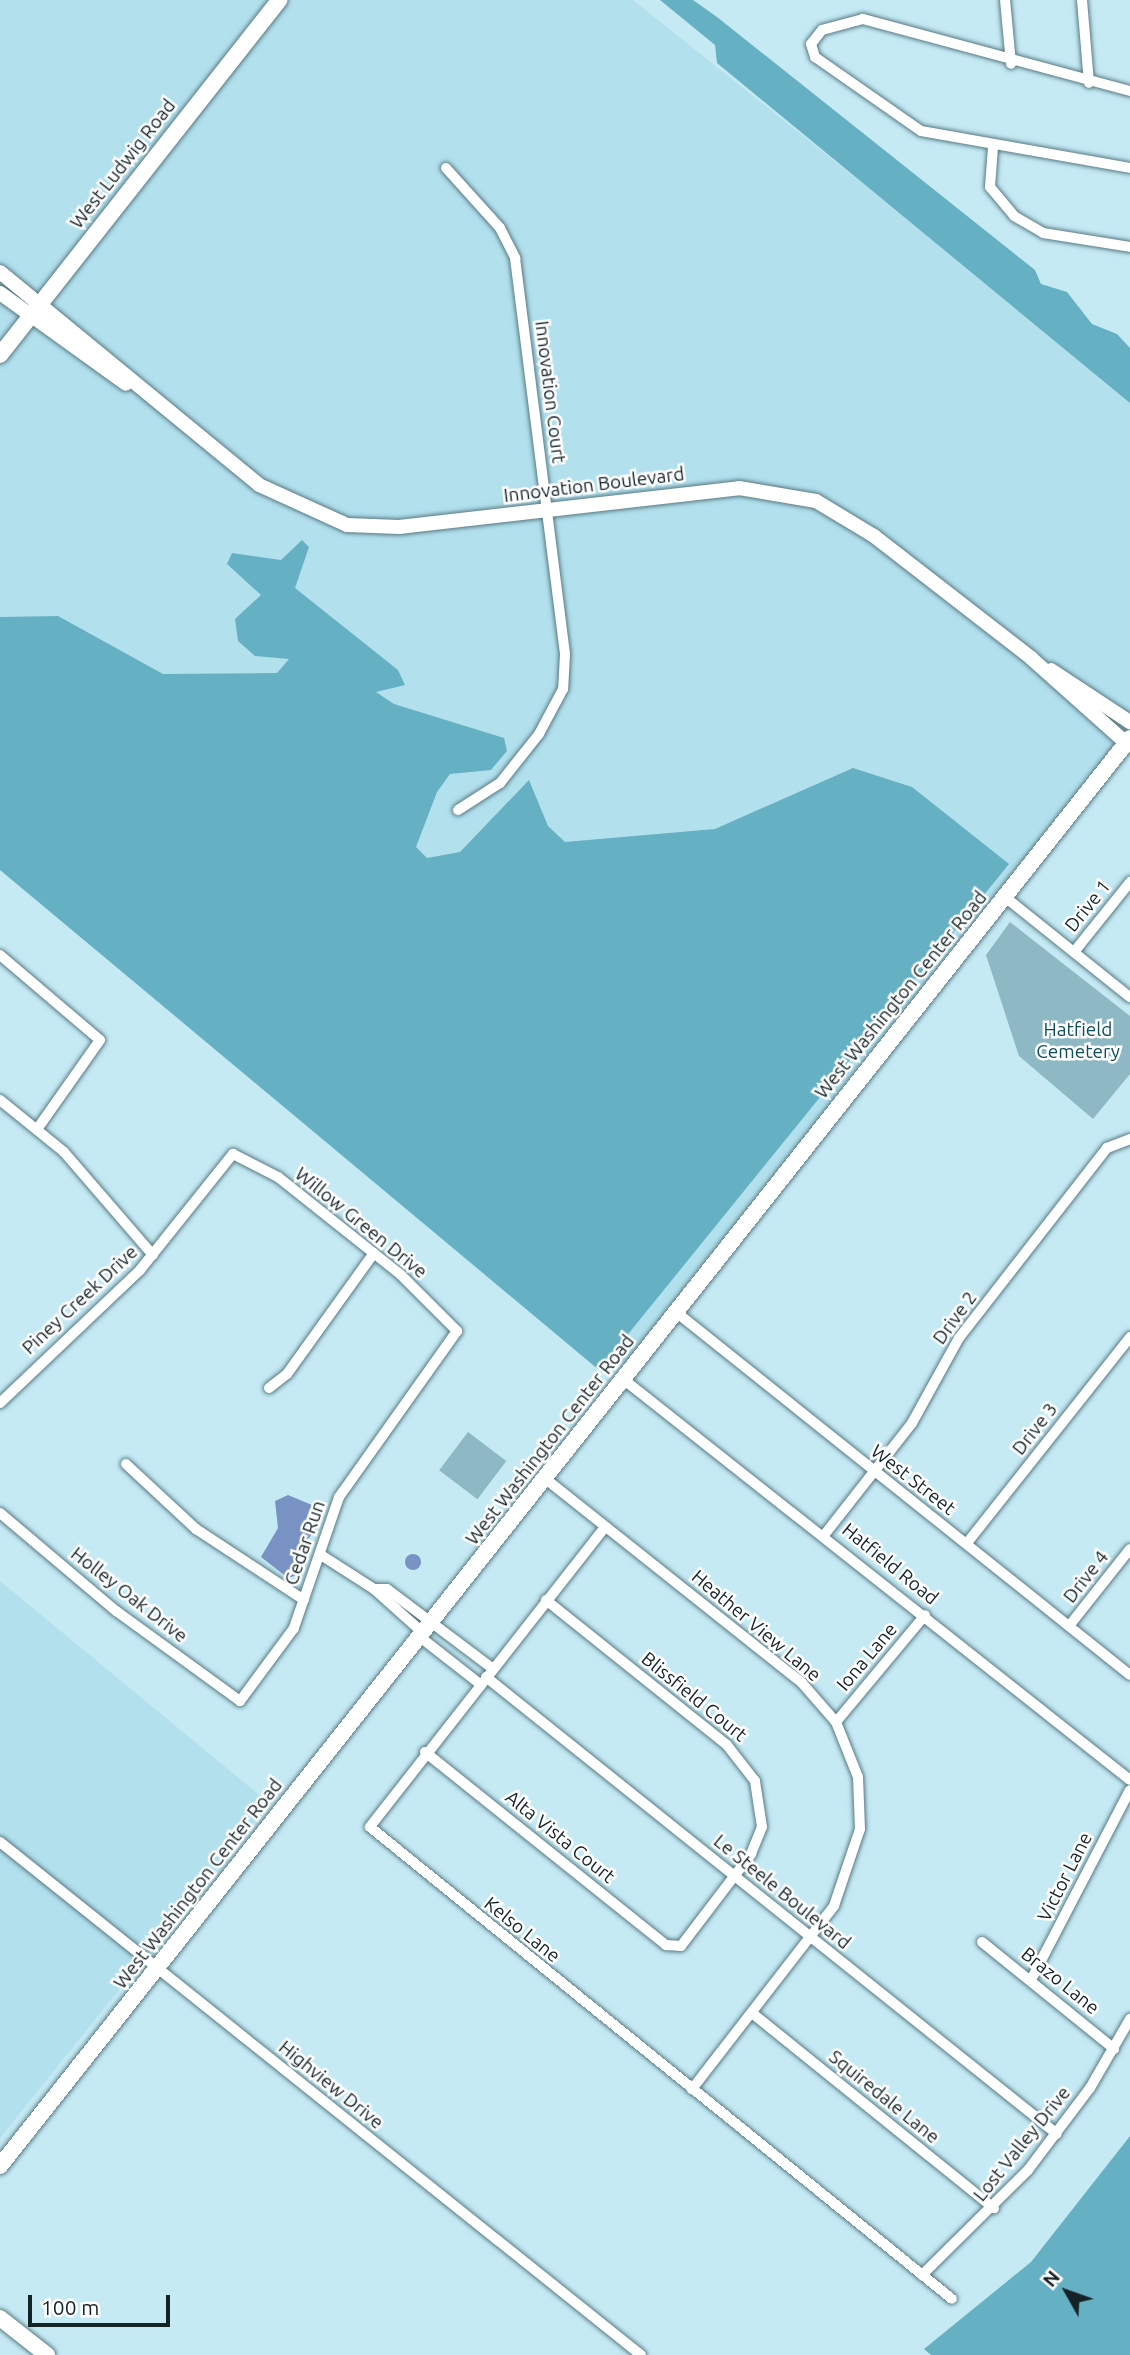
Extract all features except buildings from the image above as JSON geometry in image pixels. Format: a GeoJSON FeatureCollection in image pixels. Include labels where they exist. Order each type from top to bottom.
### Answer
{"type":"FeatureCollection","features":[{"type":"Feature","properties":{"kind":"main road","name":"West Ludwig Road"},"geometry":{"type":"LineString","coordinates":[[0,355],[279,0]]}},
{"type":"Feature","properties":{"kind":"main road","name":"West Washington Center Road"},"geometry":{"type":"LineString","coordinates":[[0,2166],[547,1480],[623,1379],[1128,741]]}},
{"type":"Feature","properties":{"kind":"main road"},"geometry":{"type":"LineString","coordinates":[[0,2318],[47,2355]]}},
{"type":"Feature","properties":{"kind":"street"},"geometry":{"type":"LineString","coordinates":[[1005,0],[1011,64]]}},
{"type":"Feature","properties":{"kind":"street"},"geometry":{"type":"LineString","coordinates":[[1082,0],[1089,83]]}},
{"type":"Feature","properties":{"kind":"street"},"geometry":{"type":"LineString","coordinates":[[1130,91],[1011,64],[863,19],[822,30],[811,44],[815,57],[902,123],[993,147],[1130,168]]}},
{"type":"Feature","properties":{"kind":"street"},"geometry":{"type":"LineString","coordinates":[[993,147],[990,187],[1014,216],[1043,233],[1130,247]]}},
{"type":"Feature","properties":{"kind":"street","name":"Innovation Court"},"geometry":{"type":"LineString","coordinates":[[446,168],[500,228],[515,258],[565,654],[563,690],[540,734],[500,783],[458,810]]}},
{"type":"Feature","properties":{"kind":"street","name":"Innovation Boulevard"},"geometry":{"type":"LineString","coordinates":[[0,272],[35,310],[259,485],[347,525],[399,527],[739,488],[816,501],[874,537],[1031,658],[1128,741]]}},
{"type":"Feature","properties":{"kind":"street","name":"Innovation Boulevard"},"geometry":{"type":"LineString","coordinates":[[0,293],[35,310]]}},
{"type":"Feature","properties":{"kind":"street","name":"Innovation Boulevard"},"geometry":{"type":"LineString","coordinates":[[1031,658],[1130,722]]}},
{"type":"Feature","properties":{"kind":"street","name":"Drive 1"},"geometry":{"type":"LineString","coordinates":[[1074,952],[1130,882]]}},
{"type":"Feature","properties":{"kind":"street"},"geometry":{"type":"LineString","coordinates":[[1005,897],[1130,997]]}},
{"type":"Feature","properties":{"kind":"street"},"geometry":{"type":"LineString","coordinates":[[0,955],[100,1040],[38,1128]]}},
{"type":"Feature","properties":{"kind":"street"},"geometry":{"type":"LineString","coordinates":[[0,1100],[38,1128],[153,1255]]}},
{"type":"Feature","properties":{"kind":"street","name":"Drive 2"},"geometry":{"type":"LineString","coordinates":[[825,1534],[912,1423],[959,1338],[1107,1148],[1130,1139]]}},
{"type":"Feature","properties":{"kind":"street","name":"Piney Creek Drive"},"geometry":{"type":"LineString","coordinates":[[0,1404],[153,1255],[233,1154]]}},
{"type":"Feature","properties":{"kind":"street","name":"Willow Green Drive"},"geometry":{"type":"LineString","coordinates":[[233,1154],[278,1177],[374,1253],[457,1331]]}},
{"type":"Feature","properties":{"kind":"street"},"geometry":{"type":"LineString","coordinates":[[269,1388],[287,1374],[374,1253]]}},
{"type":"Feature","properties":{"kind":"street","name":"West Street"},"geometry":{"type":"LineString","coordinates":[[676,1312],[1130,1675]]}},
{"type":"Feature","properties":{"kind":"street","name":"Cedar Run"},"geometry":{"type":"LineString","coordinates":[[240,1701],[294,1628],[339,1497],[457,1331]]}},
{"type":"Feature","properties":{"kind":"street","name":"Drive 3"},"geometry":{"type":"LineString","coordinates":[[967,1543],[1130,1337]]}},
{"type":"Feature","properties":{"kind":"street","name":"Hatfield Road"},"geometry":{"type":"LineString","coordinates":[[623,1379],[825,1534],[1130,1780]]}},
{"type":"Feature","properties":{"kind":"street"},"geometry":{"type":"LineString","coordinates":[[125,1464],[196,1530],[304,1600]]}},
{"type":"Feature","properties":{"kind":"street","name":"Heather View Lane"},"geometry":{"type":"LineString","coordinates":[[547,1480],[802,1683],[836,1722],[858,1777],[860,1829],[839,1895],[812,1938],[692,2089]]}},
{"type":"Feature","properties":{"kind":"street","name":"Holley Oak Drive"},"geometry":{"type":"LineString","coordinates":[[0,1513],[116,1611],[240,1701]]}},
{"type":"Feature","properties":{"kind":"street","name":"Kelso Lane"},"geometry":{"type":"LineString","coordinates":[[605,1527],[372,1818],[375,1835],[952,2299]]}},
{"type":"Feature","properties":{"kind":"street","name":"Drive 4"},"geometry":{"type":"LineString","coordinates":[[1069,1626],[1130,1549]]}},
{"type":"Feature","properties":{"kind":"street"},"geometry":{"type":"LineString","coordinates":[[321,1555],[374,1589],[425,1631]]}},
{"type":"Feature","properties":{"kind":"street","name":"Blissfield Court"},"geometry":{"type":"LineString","coordinates":[[546,1600],[744,1762],[762,1803],[762,1827],[736,1877],[674,1949]]}},
{"type":"Feature","properties":{"kind":"street","name":"Iona Lane"},"geometry":{"type":"LineString","coordinates":[[836,1722],[925,1615]]}},
{"type":"Feature","properties":{"kind":"street","name":"Le Steele Boulevard"},"geometry":{"type":"LineString","coordinates":[[425,1631],[486,1676],[1057,2134]]}},
{"type":"Feature","properties":{"kind":"street","name":"Le Steele Boulevard"},"geometry":{"type":"LineString","coordinates":[[425,1631],[486,1676]]}},
{"type":"Feature","properties":{"kind":"street","name":"Alta Vista Court"},"geometry":{"type":"LineString","coordinates":[[425,1752],[674,1949]]}},
{"type":"Feature","properties":{"kind":"street","name":"Victor Lane"},"geometry":{"type":"LineString","coordinates":[[1031,1980],[1130,1790]]}},
{"type":"Feature","properties":{"kind":"street","name":"Highview Drive"},"geometry":{"type":"LineString","coordinates":[[0,1842],[641,2355]]}},
{"type":"Feature","properties":{"kind":"street","name":"Brazo Lane"},"geometry":{"type":"LineString","coordinates":[[982,1942],[1114,2049]]}},
{"type":"Feature","properties":{"kind":"street","name":"Squiredale Lane"},"geometry":{"type":"LineString","coordinates":[[752,2012],[994,2208]]}},
{"type":"Feature","properties":{"kind":"street","name":"Lost Valley Drive"},"geometry":{"type":"LineString","coordinates":[[922,2275],[994,2208],[1057,2134],[1114,2049],[1130,2019]]}},
{"type":"Feature","properties":{"kind":"shaded area"},"geometry":{"type":"Polygon","coordinates":[[[0,0],[633,0],[1130,397],[1130,731],[627,1366],[0,852],[0,0]]]}},
{"type":"Feature","properties":{"kind":"shaded area"},"geometry":{"type":"Polygon","coordinates":[[[660,0],[693,0],[717,17],[1035,270],[1041,284],[1067,292],[1092,324],[1117,334],[1130,348],[1130,403],[717,63],[715,45],[660,0]]]}},
{"type":"Feature","properties":{"kind":"shaded area"},"geometry":{"type":"Polygon","coordinates":[[[302,540],[309,547],[295,588],[398,670],[405,685],[376,692],[394,704],[504,738],[507,751],[491,770],[450,774],[437,792],[416,847],[427,858],[460,852],[529,780],[548,826],[565,842],[715,829],[853,768],[912,787],[1009,864],[599,1370],[0,870],[0,617],[58,616],[163,674],[277,673],[289,659],[255,656],[238,641],[235,619],[261,595],[227,564],[232,553],[281,560],[302,540]]]}},
{"type":"Feature","properties":{"kind":"shaded area"},"geometry":{"type":"Polygon","coordinates":[[[288,1495],[312,1505],[317,1516],[316,1530],[299,1549],[297,1575],[288,1578],[261,1557],[278,1528],[275,1501],[288,1495]]]}},
{"type":"Feature","properties":{"kind":"shaded area"},"geometry":{"type":"Polygon","coordinates":[[[413,1554],[419,1556],[419,1568],[413,1570],[407,1568],[405,1562],[407,1556],[413,1554]]]}},
{"type":"Feature","properties":{"kind":"shaded area"},"geometry":{"type":"Polygon","coordinates":[[[0,1581],[269,1803],[0,2138],[0,1581]]]}},
{"type":"Feature","properties":{"kind":"shaded area"},"geometry":{"type":"Polygon","coordinates":[[[1130,2136],[1130,2355],[931,2355],[924,2349],[1031,2262],[1130,2136]]]}},
{"type":"Feature","properties":{"kind":"green space","name":"Hatfield Cemetery"},"geometry":{"type":"Polygon","coordinates":[[[1010,922],[1130,1016],[1130,1074],[1093,1119],[1019,1056],[986,955],[1010,922]]]}},
{"type":"Feature","properties":{"kind":"green space"},"geometry":{"type":"Polygon","coordinates":[[[468,1432],[506,1461],[477,1499],[439,1470],[468,1432]]]}}]}
